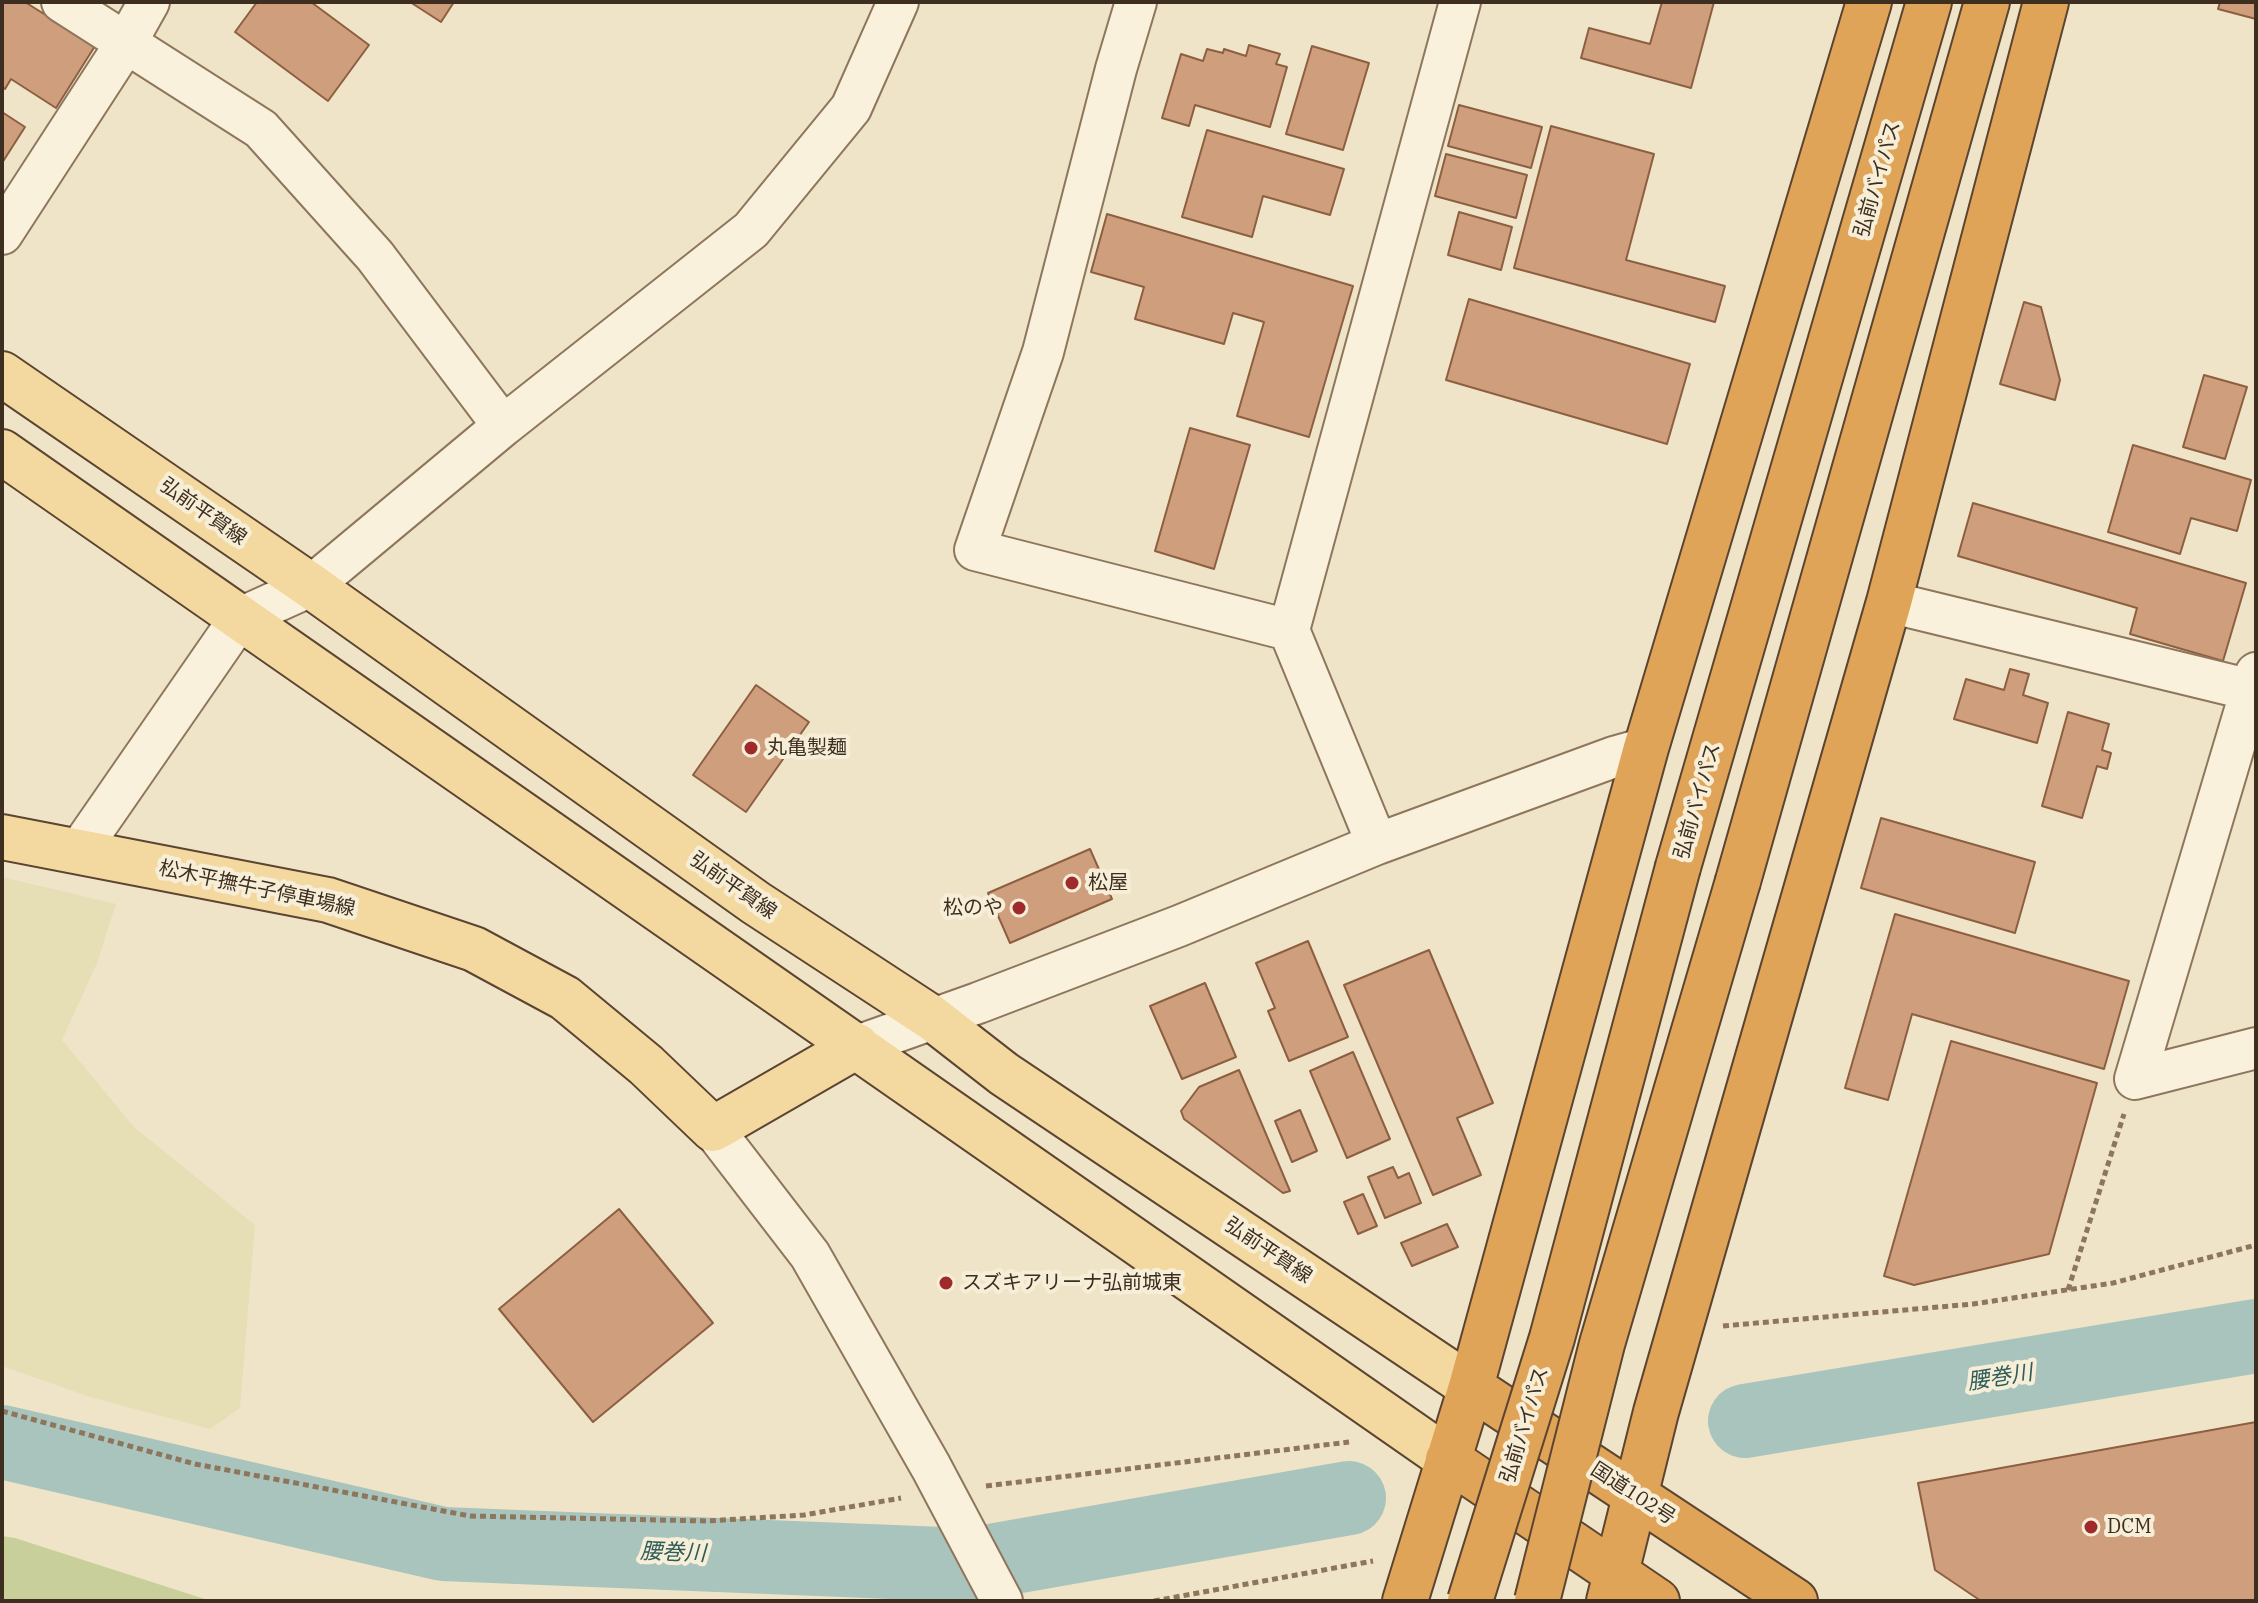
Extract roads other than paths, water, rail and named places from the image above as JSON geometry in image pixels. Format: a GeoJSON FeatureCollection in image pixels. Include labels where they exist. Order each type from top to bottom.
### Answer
{"type":"FeatureCollection","features":[{"type":"Feature","properties":{"kind":"highway"},"geometry":{"type":"LineString","coordinates":[[1405,1601],[1471,1387],[1646,748],[1869,2]]}},
{"type":"Feature","properties":{"kind":"highway","name":"弘前バイパス"},"geometry":{"type":"LineString","coordinates":[[1470,1601],[1552,1338],[1678,867],[1929,2]]}},
{"type":"Feature","properties":{"kind":"highway"},"geometry":{"type":"LineString","coordinates":[[1537,1601],[1602,1344],[1738,881],[1987,2]]}},
{"type":"Feature","properties":{"kind":"highway"},"geometry":{"type":"LineString","coordinates":[[1612,1587],[1656,1412],[1889,602],[2046,2]]}},
{"type":"Feature","properties":{"kind":"highway","name":"国道102号"},"geometry":{"type":"LineString","coordinates":[[1471,1387],[1795,1601]]}},
{"type":"Feature","properties":{"kind":"highway"},"geometry":{"type":"LineString","coordinates":[[1448,1459],[1612,1587],[1657,1601]]}},
{"type":"Feature","properties":{"kind":"main road","name":"弘前平賀線"},"geometry":{"type":"LineString","coordinates":[[2,374],[311,586],[756,903],[932,1018],[1004,1074],[1471,1387]]}},
{"type":"Feature","properties":{"kind":"main road"},"geometry":{"type":"LineString","coordinates":[[2,452],[1448,1459]]}},
{"type":"Feature","properties":{"kind":"main road","name":"松木平撫牛子停車場線"},"geometry":{"type":"LineString","coordinates":[[2,837],[328,900],[474,949],[565,998],[646,1065],[713,1129]]}},
{"type":"Feature","properties":{"kind":"main road"},"geometry":{"type":"LineString","coordinates":[[713,1129],[857,1046]]}},
{"type":"Feature","properties":{"kind":"street"},"geometry":{"type":"LineString","coordinates":[[62,2],[261,129],[375,256],[503,426]]}},
{"type":"Feature","properties":{"kind":"street"},"geometry":{"type":"LineString","coordinates":[[2,234],[126,43],[149,2]]}},
{"type":"Feature","properties":{"kind":"street"},"geometry":{"type":"LineString","coordinates":[[78,852],[240,618],[311,586],[503,426],[751,230],[851,108],[898,2]]}},
{"type":"Feature","properties":{"kind":"street"},"geometry":{"type":"LineString","coordinates":[[1136,2],[1043,352],[975,550],[1289,630]]}},
{"type":"Feature","properties":{"kind":"street"},"geometry":{"type":"LineString","coordinates":[[1377,844],[1289,630],[1456,3]]}},
{"type":"Feature","properties":{"kind":"street"},"geometry":{"type":"LineString","coordinates":[[1889,602],[2254,684],[2135,1079],[2256,1048]]}},
{"type":"Feature","properties":{"kind":"street"},"geometry":{"type":"LineString","coordinates":[[857,1046],[1164,932],[1377,844],[1646,748]]}},
{"type":"Feature","properties":{"kind":"street"},"geometry":{"type":"LineString","coordinates":[[713,1129],[810,1255],[1002,1601]]}},
{"type":"Feature","properties":{"kind":"waterway","name":"腰巻川"},"geometry":{"type":"LineString","coordinates":[[1745,1421],[2256,1336]]}},
{"type":"Feature","properties":{"kind":"waterway","name":"腰巻川"},"geometry":{"type":"LineString","coordinates":[[2,1442],[443,1544],[968,1565],[1349,1498]]}},
{"type":"Feature","properties":{"kind":"place","name":"丸亀製麺"},"geometry":{"type":"Point","coordinates":[751,748]}},
{"type":"Feature","properties":{"kind":"place","name":"松屋"},"geometry":{"type":"Point","coordinates":[1072,883]}},
{"type":"Feature","properties":{"kind":"place","name":"松のや"},"geometry":{"type":"Point","coordinates":[1019,908]}},
{"type":"Feature","properties":{"kind":"place","name":"スズキアリーナ弘前城東"},"geometry":{"type":"Point","coordinates":[946,1283]}},
{"type":"Feature","properties":{"kind":"place","name":"DCM"},"geometry":{"type":"Point","coordinates":[2091,1527]}}]}
